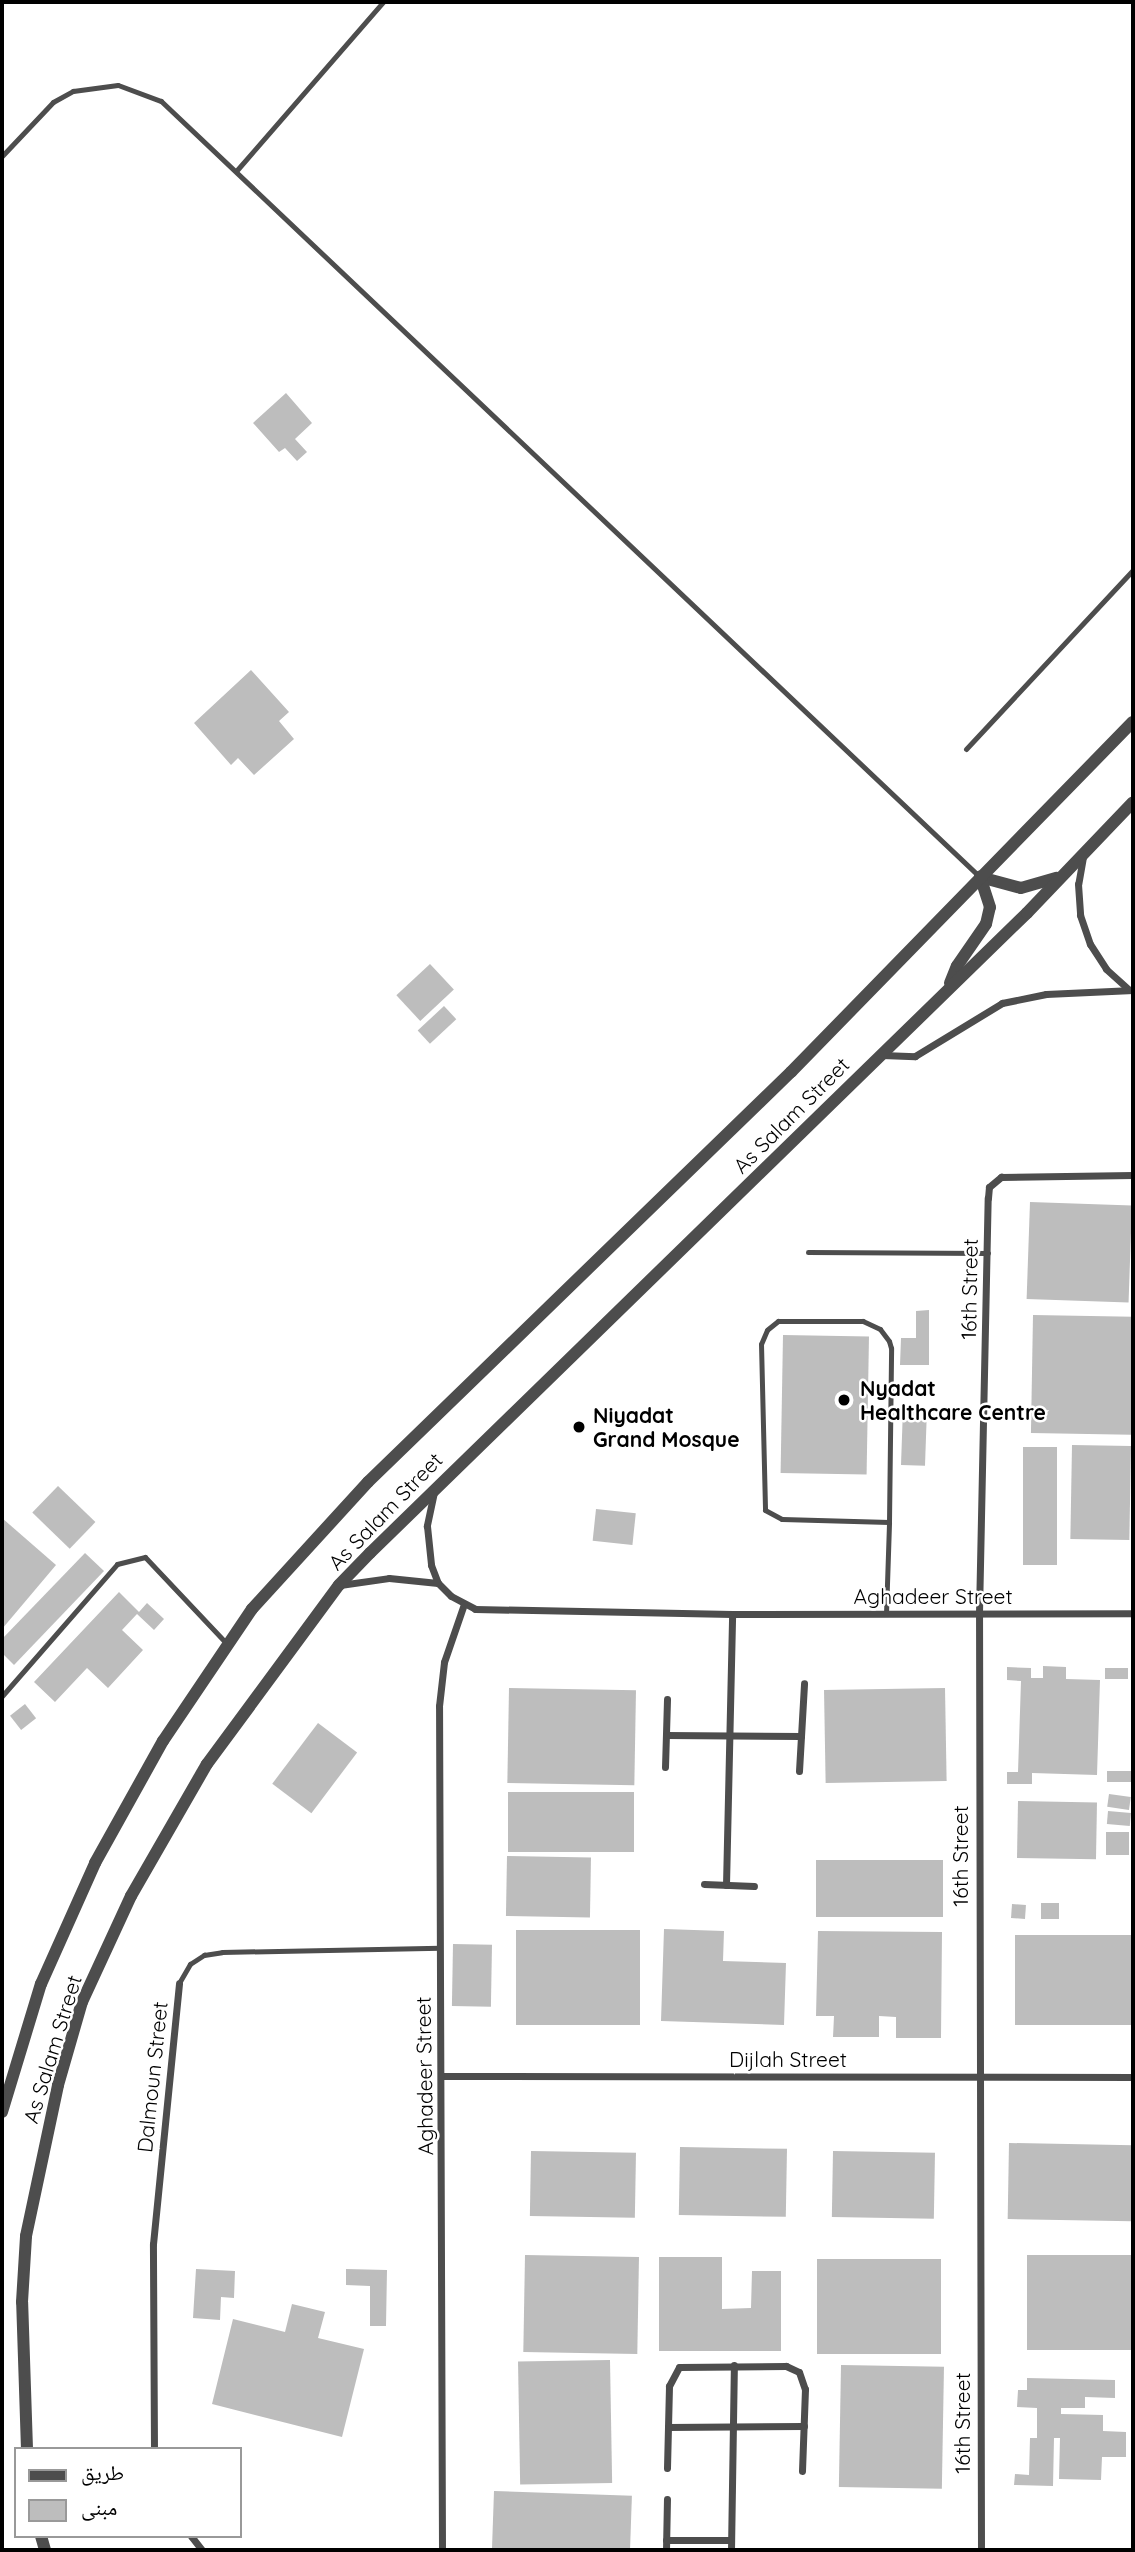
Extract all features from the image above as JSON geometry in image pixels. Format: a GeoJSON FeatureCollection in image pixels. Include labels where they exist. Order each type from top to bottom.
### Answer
{"type":"FeatureCollection","features":[{"type":"Feature","properties":{"kind":"street","name":"As Salam Street"},"geometry":{"type":"LineString","coordinates":[[2,2112],[41,1984],[95,1863],[163,1741],[227,1644],[302,1549],[791,1072],[1133,722]]}},
{"type":"Feature","properties":{"kind":"street","name":"As Salam Street"},"geometry":{"type":"LineString","coordinates":[[27,2447],[22,2302],[26,2236],[40,2159],[82,2002],[131,1896],[207,1764],[339,1585],[435,1486],[1062,877],[1133,802]]}},
{"type":"Feature","properties":{"kind":"street"},"geometry":{"type":"LineString","coordinates":[[1084,854],[1078,884],[1083,924],[1106,970],[1131,990]]}},
{"type":"Feature","properties":{"kind":"street"},"geometry":{"type":"LineString","coordinates":[[980,877],[1021,888],[1062,877]]}},
{"type":"Feature","properties":{"kind":"street"},"geometry":{"type":"LineString","coordinates":[[950,985],[957,966],[986,924],[990,907],[980,877]]}},
{"type":"Feature","properties":{"kind":"street"},"geometry":{"type":"LineString","coordinates":[[878,1054],[915,1056],[1002,1003],[1046,994],[1131,990]]}},
{"type":"Feature","properties":{"kind":"street","name":"16th Street"},"geometry":{"type":"LineString","coordinates":[[981,2550],[976,2077],[979,1613],[989,1187],[1000,1177],[1010,1176],[1133,1175]]}},
{"type":"Feature","properties":{"kind":"street"},"geometry":{"type":"LineString","coordinates":[[339,1585],[389,1578],[438,1583],[428,1545],[435,1486]]}},
{"type":"Feature","properties":{"kind":"street","name":"Aghadeer Street"},"geometry":{"type":"LineString","coordinates":[[438,1583],[464,1604],[503,1611],[732,1614],[1133,1613]]}},
{"type":"Feature","properties":{"kind":"street","name":"Aghadeer Street"},"geometry":{"type":"LineString","coordinates":[[442,2550],[443,2076],[439,1695],[444,1662],[464,1604]]}},
{"type":"Feature","properties":{"kind":"street"},"geometry":{"type":"LineString","coordinates":[[726,1885],[732,1614]]}},
{"type":"Feature","properties":{"kind":"street"},"geometry":{"type":"LineString","coordinates":[[799,1771],[804,1683]]}},
{"type":"Feature","properties":{"kind":"street"},"geometry":{"type":"LineString","coordinates":[[665,1767],[667,1699]]}},
{"type":"Feature","properties":{"kind":"street"},"geometry":{"type":"LineString","coordinates":[[666,1735],[801,1736]]}},
{"type":"Feature","properties":{"kind":"street"},"geometry":{"type":"LineString","coordinates":[[704,1884],[754,1886]]}},
{"type":"Feature","properties":{"kind":"street","name":"Dalmoun Street"},"geometry":{"type":"LineString","coordinates":[[154,2447],[153,2244],[179,1983]]}},
{"type":"Feature","properties":{"kind":"street","name":"Dijlah Street"},"geometry":{"type":"LineString","coordinates":[[443,2076],[1133,2077]]}},
{"type":"Feature","properties":{"kind":"street"},"geometry":{"type":"LineString","coordinates":[[667,2468],[669,2386],[674,2371],[688,2365],[786,2366],[799,2372],[805,2389],[802,2471]]}},
{"type":"Feature","properties":{"kind":"street"},"geometry":{"type":"LineString","coordinates":[[731,2550],[734,2365]]}},
{"type":"Feature","properties":{"kind":"street"},"geometry":{"type":"LineString","coordinates":[[668,2427],[804,2426]]}},
{"type":"Feature","properties":{"kind":"street"},"geometry":{"type":"LineString","coordinates":[[666,2550],[667,2499]]}},
{"type":"Feature","properties":{"kind":"street"},"geometry":{"type":"LineString","coordinates":[[666,2540],[732,2540]]}},
{"type":"Feature","properties":{"kind":"lane"},"geometry":{"type":"LineString","coordinates":[[237,170],[383,2]]}},
{"type":"Feature","properties":{"kind":"lane"},"geometry":{"type":"LineString","coordinates":[[2,156],[53,102],[95,85],[118,85],[161,101],[237,170],[980,877]]}},
{"type":"Feature","properties":{"kind":"lane"},"geometry":{"type":"LineString","coordinates":[[966,749],[1133,570]]}},
{"type":"Feature","properties":{"kind":"lane"},"geometry":{"type":"LineString","coordinates":[[808,1252],[988,1253]]}},
{"type":"Feature","properties":{"kind":"lane"},"geometry":{"type":"LineString","coordinates":[[886,1614],[889,1522],[889,1341],[880,1329],[863,1321],[778,1321],[767,1330],[761,1344],[765,1510],[782,1519],[889,1522]]}},
{"type":"Feature","properties":{"kind":"lane"},"geometry":{"type":"LineString","coordinates":[[2,1696],[117,1564],[145,1557],[227,1644]]}},
{"type":"Feature","properties":{"kind":"lane","name":"Dalmoun Street"},"geometry":{"type":"LineString","coordinates":[[179,1983],[190,1964],[204,1955],[222,1952],[440,1948]]}},
{"type":"Feature","properties":{"kind":"building"},"geometry":{"type":"Polygon","coordinates":[[[286,393],[312,423],[295,439],[307,452],[297,461],[285,448],[279,452],[253,423],[286,393]]]}},
{"type":"Feature","properties":{"kind":"building"},"geometry":{"type":"Polygon","coordinates":[[[251,670],[289,712],[279,721],[294,739],[254,775],[238,758],[231,765],[194,723],[251,670]]]}},
{"type":"Feature","properties":{"kind":"building"},"geometry":{"type":"Polygon","coordinates":[[[430,964],[454,990],[420,1021],[396,995],[430,964]]]}},
{"type":"Feature","properties":{"kind":"building"},"geometry":{"type":"Polygon","coordinates":[[[444,1006],[456,1019],[430,1044],[418,1031],[444,1006]]]}},
{"type":"Feature","properties":{"kind":"building"},"geometry":{"type":"Polygon","coordinates":[[[1030,1202],[1132,1206],[1129,1303],[1027,1299],[1030,1202]]]}},
{"type":"Feature","properties":{"kind":"building"},"geometry":{"type":"Polygon","coordinates":[[[929,1310],[929,1365],[900,1365],[901,1338],[916,1338],[916,1311],[929,1310]]]}},
{"type":"Feature","properties":{"kind":"building"},"geometry":{"type":"Polygon","coordinates":[[[1033,1315],[1133,1317],[1131,1435],[1031,1433],[1033,1315]]]}},
{"type":"Feature","properties":{"kind":"building"},"geometry":{"type":"Polygon","coordinates":[[[783,1335],[869,1337],[867,1474],[781,1473],[783,1335]]]}},
{"type":"Feature","properties":{"kind":"building"},"geometry":{"type":"Polygon","coordinates":[[[903,1408],[927,1409],[925,1466],[901,1465],[903,1408]]]}},
{"type":"Feature","properties":{"kind":"building"},"geometry":{"type":"Polygon","coordinates":[[[1072,1445],[1131,1446],[1129,1540],[1070,1539],[1072,1445]]]}},
{"type":"Feature","properties":{"kind":"building"},"geometry":{"type":"Polygon","coordinates":[[[1023,1447],[1057,1447],[1057,1565],[1023,1565],[1023,1447]]]}},
{"type":"Feature","properties":{"kind":"building"},"geometry":{"type":"Polygon","coordinates":[[[58,1486],[95,1522],[70,1549],[32,1513],[58,1486]]]}},
{"type":"Feature","properties":{"kind":"building"},"geometry":{"type":"Polygon","coordinates":[[[596,1509],[636,1513],[632,1545],[593,1541],[596,1509]]]}},
{"type":"Feature","properties":{"kind":"building"},"geometry":{"type":"Polygon","coordinates":[[[2,1518],[56,1565],[2,1629],[2,1518]]]}},
{"type":"Feature","properties":{"kind":"building"},"geometry":{"type":"Polygon","coordinates":[[[85,1553],[104,1571],[14,1665],[2,1653],[2,1639],[85,1553]]]}},
{"type":"Feature","properties":{"kind":"building"},"geometry":{"type":"Polygon","coordinates":[[[119,1592],[139,1612],[147,1603],[164,1619],[154,1630],[137,1614],[122,1630],[143,1650],[108,1688],[87,1668],[55,1702],[34,1682],[119,1592]]]}},
{"type":"Feature","properties":{"kind":"building"},"geometry":{"type":"Polygon","coordinates":[[[1043,1666],[1066,1667],[1066,1679],[1100,1680],[1097,1775],[1032,1773],[1032,1784],[1007,1784],[1007,1772],[1018,1772],[1021,1681],[1007,1680],[1007,1667],[1031,1668],[1031,1678],[1043,1678],[1043,1666]]]}},
{"type":"Feature","properties":{"kind":"building"},"geometry":{"type":"Polygon","coordinates":[[[1105,1668],[1128,1668],[1128,1679],[1105,1679],[1105,1668]]]}},
{"type":"Feature","properties":{"kind":"building"},"geometry":{"type":"Polygon","coordinates":[[[509,1688],[636,1690],[634,1785],[507,1783],[509,1688]]]}},
{"type":"Feature","properties":{"kind":"building"},"geometry":{"type":"Polygon","coordinates":[[[945,1688],[947,1781],[826,1783],[824,1690],[945,1688]]]}},
{"type":"Feature","properties":{"kind":"building"},"geometry":{"type":"Polygon","coordinates":[[[25,1704],[36,1718],[21,1730],[10,1716],[25,1704]]]}},
{"type":"Feature","properties":{"kind":"building"},"geometry":{"type":"Polygon","coordinates":[[[318,1723],[357,1752],[311,1813],[272,1784],[318,1723]]]}},
{"type":"Feature","properties":{"kind":"building"},"geometry":{"type":"Polygon","coordinates":[[[1107,1771],[1131,1771],[1131,1782],[1107,1782],[1107,1771]]]}},
{"type":"Feature","properties":{"kind":"building"},"geometry":{"type":"Polygon","coordinates":[[[508,1792],[634,1792],[634,1852],[508,1852],[508,1792]]]}},
{"type":"Feature","properties":{"kind":"building"},"geometry":{"type":"Polygon","coordinates":[[[1109,1794],[1131,1797],[1129,1810],[1107,1807],[1109,1794]]]}},
{"type":"Feature","properties":{"kind":"building"},"geometry":{"type":"Polygon","coordinates":[[[1018,1801],[1097,1802],[1096,1859],[1017,1858],[1018,1801]]]}},
{"type":"Feature","properties":{"kind":"building"},"geometry":{"type":"Polygon","coordinates":[[[1108,1811],[1131,1813],[1130,1826],[1107,1824],[1108,1811]]]}},
{"type":"Feature","properties":{"kind":"building"},"geometry":{"type":"Polygon","coordinates":[[[1106,1832],[1129,1832],[1129,1855],[1106,1855],[1106,1832]]]}},
{"type":"Feature","properties":{"kind":"building"},"geometry":{"type":"Polygon","coordinates":[[[507,1856],[591,1857],[590,1917],[506,1916],[507,1856]]]}},
{"type":"Feature","properties":{"kind":"building"},"geometry":{"type":"Polygon","coordinates":[[[816,1860],[943,1860],[943,1917],[816,1917],[816,1860]]]}},
{"type":"Feature","properties":{"kind":"building"},"geometry":{"type":"Polygon","coordinates":[[[1041,1903],[1059,1903],[1059,1919],[1041,1919],[1041,1903]]]}},
{"type":"Feature","properties":{"kind":"building"},"geometry":{"type":"Polygon","coordinates":[[[1012,1904],[1026,1905],[1025,1919],[1011,1918],[1012,1904]]]}},
{"type":"Feature","properties":{"kind":"building"},"geometry":{"type":"Polygon","coordinates":[[[664,1929],[724,1931],[723,1961],[786,1963],[784,2025],[661,2021],[664,1929]]]}},
{"type":"Feature","properties":{"kind":"building"},"geometry":{"type":"Polygon","coordinates":[[[516,1930],[640,1930],[640,2025],[516,2025],[516,1930]]]}},
{"type":"Feature","properties":{"kind":"building"},"geometry":{"type":"Polygon","coordinates":[[[818,1931],[942,1932],[941,2038],[896,2038],[896,2017],[879,2016],[879,2037],[833,2037],[834,2016],[816,2016],[818,1931]]]}},
{"type":"Feature","properties":{"kind":"building"},"geometry":{"type":"Polygon","coordinates":[[[1015,1935],[1133,1935],[1133,2025],[1015,2025],[1015,1935]]]}},
{"type":"Feature","properties":{"kind":"building"},"geometry":{"type":"Polygon","coordinates":[[[453,1944],[492,1945],[491,2007],[452,2006],[453,1944]]]}},
{"type":"Feature","properties":{"kind":"building"},"geometry":{"type":"Polygon","coordinates":[[[1009,2143],[1133,2145],[1132,2221],[1008,2219],[1009,2143]]]}},
{"type":"Feature","properties":{"kind":"building"},"geometry":{"type":"Polygon","coordinates":[[[680,2147],[787,2149],[786,2217],[679,2215],[680,2147]]]}},
{"type":"Feature","properties":{"kind":"building"},"geometry":{"type":"Polygon","coordinates":[[[531,2151],[636,2153],[635,2218],[530,2216],[531,2151]]]}},
{"type":"Feature","properties":{"kind":"building"},"geometry":{"type":"Polygon","coordinates":[[[833,2151],[935,2153],[934,2219],[832,2217],[833,2151]]]}},
{"type":"Feature","properties":{"kind":"building"},"geometry":{"type":"Polygon","coordinates":[[[525,2255],[639,2257],[637,2354],[523,2352],[525,2255]]]}},
{"type":"Feature","properties":{"kind":"building"},"geometry":{"type":"Polygon","coordinates":[[[1027,2255],[1133,2255],[1133,2350],[1027,2350],[1027,2255]]]}},
{"type":"Feature","properties":{"kind":"building"},"geometry":{"type":"Polygon","coordinates":[[[659,2257],[722,2257],[722,2309],[751,2308],[752,2271],[781,2271],[781,2351],[659,2351],[659,2257]]]}},
{"type":"Feature","properties":{"kind":"building"},"geometry":{"type":"Polygon","coordinates":[[[817,2259],[941,2259],[941,2354],[817,2354],[817,2259]]]}},
{"type":"Feature","properties":{"kind":"building"},"geometry":{"type":"Polygon","coordinates":[[[196,2269],[235,2271],[234,2298],[221,2297],[220,2320],[193,2318],[196,2269]]]}},
{"type":"Feature","properties":{"kind":"building"},"geometry":{"type":"Polygon","coordinates":[[[346,2269],[387,2270],[386,2326],[370,2326],[370,2286],[346,2285],[346,2269]]]}},
{"type":"Feature","properties":{"kind":"building"},"geometry":{"type":"Polygon","coordinates":[[[292,2304],[325,2312],[318,2338],[364,2349],[342,2437],[212,2404],[233,2319],[285,2332],[292,2304]]]}},
{"type":"Feature","properties":{"kind":"building"},"geometry":{"type":"Polygon","coordinates":[[[610,2360],[612,2483],[520,2485],[518,2362],[610,2360]]]}},
{"type":"Feature","properties":{"kind":"building"},"geometry":{"type":"Polygon","coordinates":[[[841,2365],[944,2367],[942,2489],[839,2487],[841,2365]]]}},
{"type":"Feature","properties":{"kind":"building"},"geometry":{"type":"Polygon","coordinates":[[[1027,2378],[1115,2380],[1115,2398],[1085,2397],[1085,2408],[1061,2408],[1061,2414],[1103,2415],[1103,2431],[1126,2432],[1126,2457],[1102,2457],[1101,2480],[1059,2479],[1060,2438],[1054,2438],[1053,2486],[1014,2485],[1015,2474],[1029,2475],[1030,2438],[1037,2438],[1037,2408],[1017,2407],[1018,2390],[1027,2390],[1027,2378]]]}},
{"type":"Feature","properties":{"kind":"building"},"geometry":{"type":"Polygon","coordinates":[[[494,2491],[632,2496],[630,2550],[492,2550],[494,2491]]]}},
{"type":"Feature","properties":{"kind":"place","name":"Nyadat Healthcare Centre"},"geometry":{"type":"Point","coordinates":[844,1400]}},
{"type":"Feature","properties":{"kind":"place","name":"Niyadat Grand Mosque"},"geometry":{"type":"Point","coordinates":[579,1427]}}]}
